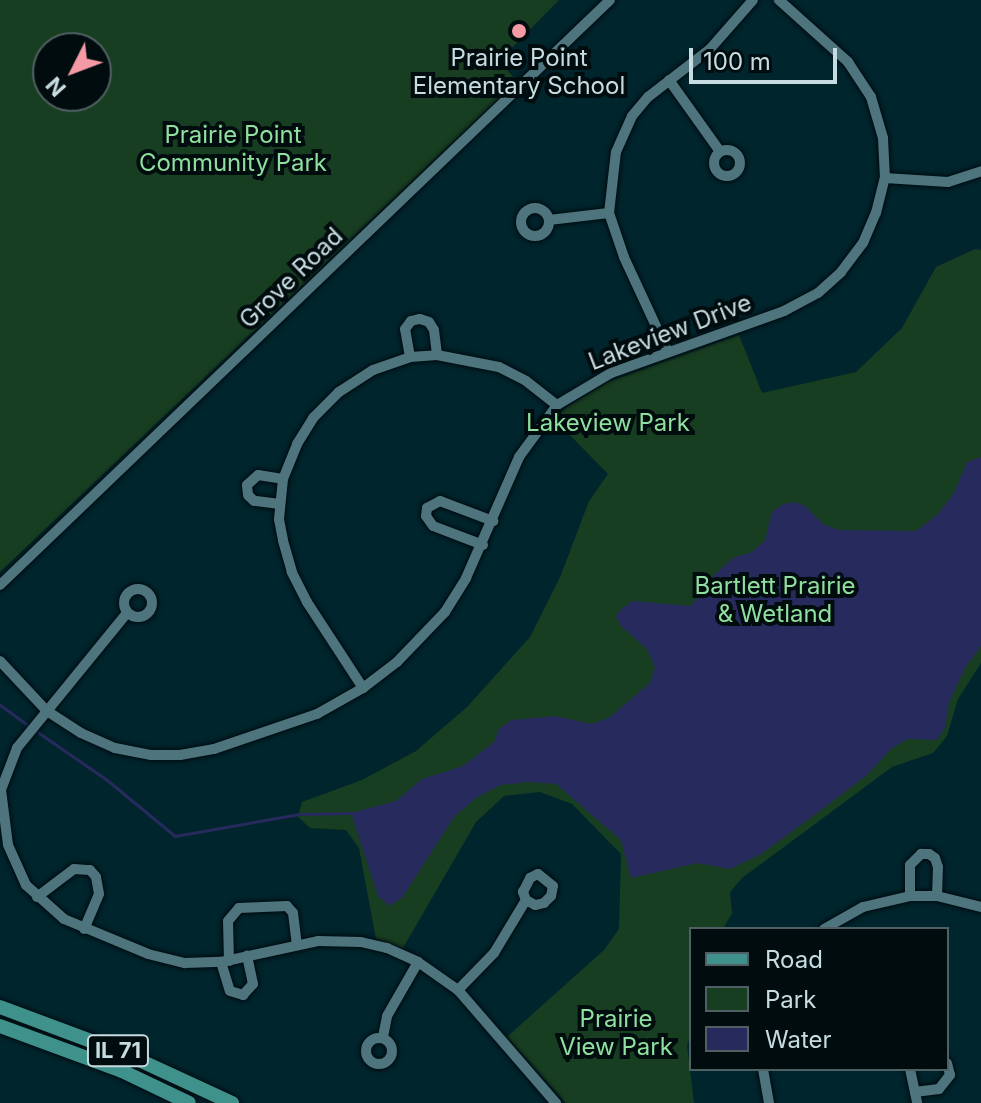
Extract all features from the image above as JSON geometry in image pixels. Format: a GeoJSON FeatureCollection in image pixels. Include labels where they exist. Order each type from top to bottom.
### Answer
{"type":"FeatureCollection","features":[{"type":"Feature","properties":{"kind":"main road","name":"IL 71"},"geometry":{"type":"LineString","coordinates":[[0,1007],[126,1054],[232,1103]]}},
{"type":"Feature","properties":{"kind":"main road","name":"IL 71"},"geometry":{"type":"LineString","coordinates":[[0,1026],[122,1071],[189,1103]]}},
{"type":"Feature","properties":{"kind":"street","name":"Grove Road"},"geometry":{"type":"LineString","coordinates":[[0,585],[610,0]]}},
{"type":"Feature","properties":{"kind":"street"},"geometry":{"type":"LineString","coordinates":[[668,352],[624,257],[609,213],[612,170],[623,131],[648,97],[710,49],[753,0]]}},
{"type":"Feature","properties":{"kind":"street","name":"Lakeview Drive"},"geometry":{"type":"LineString","coordinates":[[0,661],[47,711],[81,733],[115,748],[151,755],[180,755],[214,749],[317,714],[363,688],[419,642],[445,612],[483,545],[519,457],[536,428],[557,405],[611,373],[784,311],[818,293],[842,271],[863,243],[876,213],[885,178],[883,138],[871,97],[848,62],[779,0]]}},
{"type":"Feature","properties":{"kind":"street"},"geometry":{"type":"LineString","coordinates":[[669,80],[719,150]]}},
{"type":"Feature","properties":{"kind":"street"},"geometry":{"type":"LineString","coordinates":[[885,178],[948,182],[981,171]]}},
{"type":"Feature","properties":{"kind":"street"},"geometry":{"type":"LineString","coordinates":[[549,220],[609,213]]}},
{"type":"Feature","properties":{"kind":"street"},"geometry":{"type":"LineString","coordinates":[[410,357],[405,329],[411,321],[420,319],[429,322],[434,330],[437,355]]}},
{"type":"Feature","properties":{"kind":"street"},"geometry":{"type":"LineString","coordinates":[[363,688],[307,602],[292,572],[283,540],[280,504],[283,479],[297,444],[313,418],[339,392],[373,370],[410,357],[437,355],[499,367],[526,381],[557,405]]}},
{"type":"Feature","properties":{"kind":"street"},"geometry":{"type":"LineString","coordinates":[[280,504],[254,501],[247,485],[258,475],[283,479]]}},
{"type":"Feature","properties":{"kind":"street"},"geometry":{"type":"LineString","coordinates":[[483,545],[433,526],[426,516],[427,508],[440,501],[493,521]]}},
{"type":"Feature","properties":{"kind":"street"},"geometry":{"type":"LineString","coordinates":[[127,613],[17,748],[0,790],[8,845],[18,871],[37,897],[64,919],[84,929],[164,959],[195,964],[225,962],[297,944],[361,942],[387,948],[418,962],[458,990],[548,1101]]}},
{"type":"Feature","properties":{"kind":"street"},"geometry":{"type":"LineString","coordinates":[[910,896],[910,865],[921,854],[935,858],[938,867],[937,896]]}},
{"type":"Feature","properties":{"kind":"street"},"geometry":{"type":"LineString","coordinates":[[37,897],[74,869],[90,870],[96,877],[99,894],[84,929]]}},
{"type":"Feature","properties":{"kind":"street"},"geometry":{"type":"LineString","coordinates":[[828,927],[863,907],[910,896],[937,896],[981,907]]}},
{"type":"Feature","properties":{"kind":"street"},"geometry":{"type":"LineString","coordinates":[[458,990],[494,953],[526,900]]}},
{"type":"Feature","properties":{"kind":"street"},"geometry":{"type":"LineString","coordinates":[[247,956],[253,984],[243,995],[230,991],[225,962],[229,918],[239,908],[287,906],[294,916],[297,944]]}},
{"type":"Feature","properties":{"kind":"street"},"geometry":{"type":"LineString","coordinates":[[383,1037],[387,1016],[418,962]]}},
{"type":"Feature","properties":{"kind":"street"},"geometry":{"type":"LineString","coordinates":[[763,1071],[769,1103]]}},
{"type":"Feature","properties":{"kind":"street"},"geometry":{"type":"LineString","coordinates":[[910,1071],[916,1098],[939,1089],[950,1075],[949,1071]]}},
{"type":"Feature","properties":{"kind":"green space","name":"Prairie Point Community Park"},"geometry":{"type":"Polygon","coordinates":[[[0,0],[559,0],[499,61],[517,81],[0,572],[0,0]]]}},
{"type":"Feature","properties":{"kind":"green space","name":"Bartlett Prairie & Wetland"},"geometry":{"type":"Polygon","coordinates":[[[975,249],[981,250],[981,663],[958,699],[947,736],[933,753],[892,767],[742,878],[730,892],[732,913],[724,927],[689,927],[687,1045],[694,1103],[566,1103],[507,1037],[604,950],[619,929],[621,854],[572,804],[540,792],[504,796],[476,822],[403,948],[376,939],[359,848],[346,830],[310,828],[298,817],[302,802],[362,780],[416,751],[467,707],[530,637],[561,575],[589,501],[608,474],[554,419],[567,407],[608,382],[739,335],[762,393],[856,372],[902,328],[936,267],[975,249]]]}},
{"type":"Feature","properties":{"kind":"water"},"geometry":{"type":"Polygon","coordinates":[[[981,457],[981,646],[965,668],[949,702],[945,728],[937,740],[908,739],[892,748],[867,775],[813,816],[761,854],[730,869],[697,863],[631,878],[621,840],[556,784],[529,782],[500,785],[476,798],[454,817],[402,898],[389,906],[378,896],[351,813],[396,801],[422,779],[463,766],[494,742],[499,729],[511,720],[555,716],[592,724],[610,717],[650,683],[655,667],[647,649],[620,625],[616,616],[621,609],[633,601],[691,606],[714,575],[733,558],[752,552],[765,540],[772,512],[783,504],[794,502],[805,506],[823,524],[838,530],[916,531],[938,514],[954,493],[967,462],[981,457]]]}},
{"type":"Feature","properties":{"kind":"waterway"},"geometry":{"type":"LineString","coordinates":[[0,705],[30,727]]}},
{"type":"Feature","properties":{"kind":"waterway"},"geometry":{"type":"LineString","coordinates":[[36,731],[107,780],[175,836],[299,814],[351,813]]}},
{"type":"Feature","properties":{"kind":"place","name":"Prairie Point Elementary School"},"geometry":{"type":"Point","coordinates":[519,31]}},
{"type":"Feature","properties":{"kind":"park label","name":"Lakeview Park"},"geometry":{"type":"Point","coordinates":[608,423]}},
{"type":"Feature","properties":{"kind":"park label","name":"Prairie View Park"},"geometry":{"type":"Point","coordinates":[616,1033]}}]}
